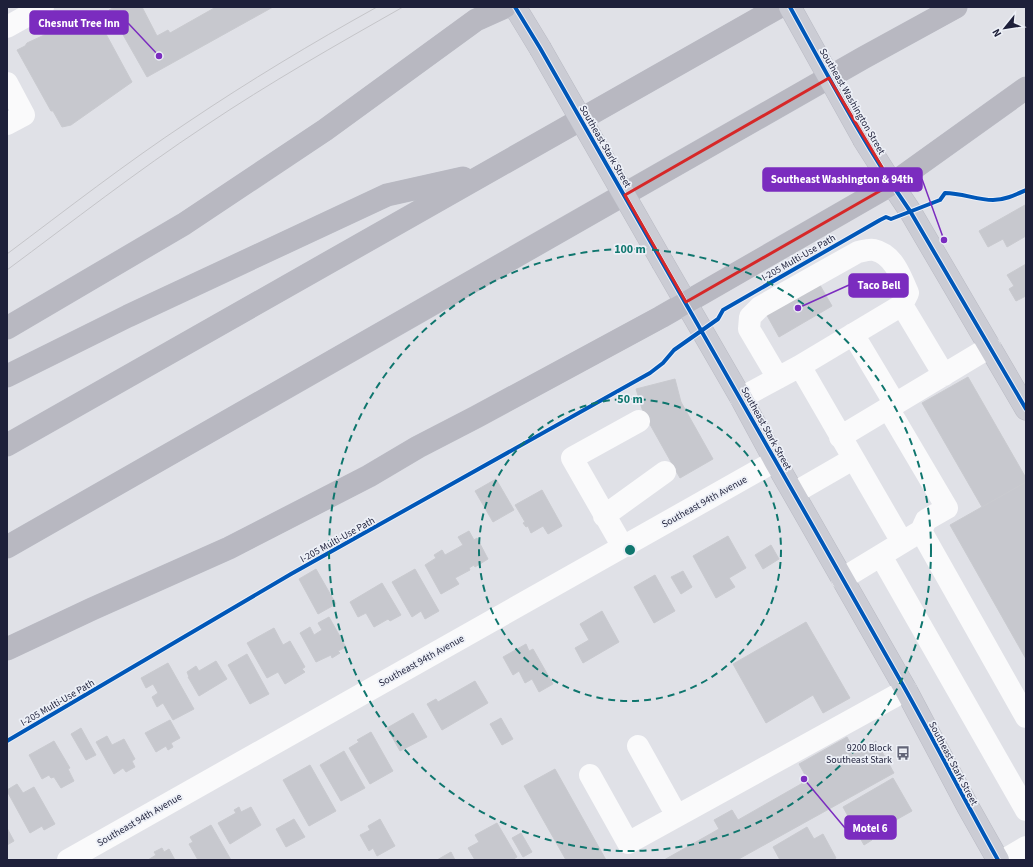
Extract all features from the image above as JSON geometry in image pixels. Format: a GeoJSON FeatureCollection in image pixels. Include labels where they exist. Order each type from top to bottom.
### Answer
{"type":"FeatureCollection","features":[{"type":"Feature","properties":{"kind":"highway"},"geometry":{"type":"LineString","coordinates":[[7,328],[184,224],[325,130],[476,20],[505,7]]}},
{"type":"Feature","properties":{"kind":"highway"},"geometry":{"type":"LineString","coordinates":[[7,445],[779,7]]}},
{"type":"Feature","properties":{"kind":"highway"},"geometry":{"type":"LineString","coordinates":[[7,547],[294,385],[863,58],[956,7]]}},
{"type":"Feature","properties":{"kind":"highway"},"geometry":{"type":"LineString","coordinates":[[7,649],[92,609],[229,548],[369,476],[418,447],[490,410],[686,302],[892,184],[1026,88]]}},
{"type":"Feature","properties":{"kind":"highway"},"geometry":{"type":"LineString","coordinates":[[7,376],[128,316],[388,195],[484,174]]}},
{"type":"Feature","properties":{"kind":"main road","name":"Southeast Stark Street"},"geometry":{"type":"LineString","coordinates":[[515,7],[741,398],[842,580],[906,690],[968,808],[998,860]]}},
{"type":"Feature","properties":{"kind":"main road","name":"Southeast Washington Street"},"geometry":{"type":"LineString","coordinates":[[790,7],[864,140],[910,211],[1026,408]]}},
{"type":"Feature","properties":{"kind":"street"},"geometry":{"type":"LineString","coordinates":[[7,27],[43,7]]}},
{"type":"Feature","properties":{"kind":"street"},"geometry":{"type":"LineString","coordinates":[[7,84],[24,115],[7,124]]}},
{"type":"Feature","properties":{"kind":"street"},"geometry":{"type":"LineString","coordinates":[[741,398],[778,378],[800,366],[902,305],[908,293],[901,276],[887,256],[872,249],[858,252],[760,307],[750,317],[749,329],[778,378]]}},
{"type":"Feature","properties":{"kind":"street"},"geometry":{"type":"LineString","coordinates":[[902,305],[944,375]]}},
{"type":"Feature","properties":{"kind":"street"},"geometry":{"type":"LineString","coordinates":[[842,580],[921,531],[926,520],[947,508],[853,334]]}},
{"type":"Feature","properties":{"kind":"street"},"geometry":{"type":"LineString","coordinates":[[840,437],[990,347]]}},
{"type":"Feature","properties":{"kind":"street"},"geometry":{"type":"LineString","coordinates":[[800,366],[853,460],[902,542]]}},
{"type":"Feature","properties":{"kind":"street"},"geometry":{"type":"LineString","coordinates":[[623,547],[572,458],[639,421]]}},
{"type":"Feature","properties":{"kind":"street"},"geometry":{"type":"LineString","coordinates":[[794,494],[853,460]]}},
{"type":"Feature","properties":{"kind":"street","name":"Southeast 94th Avenue"},"geometry":{"type":"LineString","coordinates":[[68,860],[775,461]]}},
{"type":"Feature","properties":{"kind":"street"},"geometry":{"type":"LineString","coordinates":[[604,516],[664,472]]}},
{"type":"Feature","properties":{"kind":"street"},"geometry":{"type":"LineString","coordinates":[[921,531],[1026,717]]}},
{"type":"Feature","properties":{"kind":"street"},"geometry":{"type":"LineString","coordinates":[[881,556],[1026,810]]}},
{"type":"Feature","properties":{"kind":"street"},"geometry":{"type":"LineString","coordinates":[[590,775],[628,843],[906,690]]}},
{"type":"Feature","properties":{"kind":"street"},"geometry":{"type":"LineString","coordinates":[[638,746],[677,816]]}},
{"type":"Feature","properties":{"kind":"street"},"geometry":{"type":"LineString","coordinates":[[1004,860],[1026,847]]}},
{"type":"Feature","properties":{"kind":"highlighted area"},"geometry":{"type":"Polygon","coordinates":[[[829,78],[892,184],[686,302],[625,195],[829,78]]]}},
{"type":"Feature","properties":{"kind":"building"},"geometry":{"type":"Polygon","coordinates":[[[115,7],[142,7],[157,36],[168,30],[170,33],[216,7],[273,7],[147,77],[109,10],[115,7]]]}},
{"type":"Feature","properties":{"kind":"building"},"geometry":{"type":"Polygon","coordinates":[[[94,12],[132,82],[71,125],[62,127],[53,111],[51,111],[17,50],[25,46],[27,43],[94,12]]]}},
{"type":"Feature","properties":{"kind":"building"},"geometry":{"type":"Polygon","coordinates":[[[1025,205],[1026,236],[1007,247],[1003,239],[988,247],[979,231],[1025,205]]]}},
{"type":"Feature","properties":{"kind":"building"},"geometry":{"type":"Polygon","coordinates":[[[1026,264],[1026,296],[1016,301],[1009,289],[1014,286],[1007,275],[1026,264]]]}},
{"type":"Feature","properties":{"kind":"building"},"geometry":{"type":"Polygon","coordinates":[[[817,280],[832,306],[779,337],[764,310],[817,280]]]}},
{"type":"Feature","properties":{"kind":"building"},"geometry":{"type":"Polygon","coordinates":[[[968,377],[1026,478],[1026,482],[982,507],[922,403],[968,377]]]}},
{"type":"Feature","properties":{"kind":"building"},"geometry":{"type":"Polygon","coordinates":[[[675,379],[681,402],[713,459],[680,478],[643,412],[636,389],[675,379]]]}},
{"type":"Feature","properties":{"kind":"building"},"geometry":{"type":"Polygon","coordinates":[[[496,479],[514,510],[493,522],[475,491],[496,479]]]}},
{"type":"Feature","properties":{"kind":"building"},"geometry":{"type":"Polygon","coordinates":[[[1026,482],[1026,659],[950,525],[1026,482]]]}},
{"type":"Feature","properties":{"kind":"building"},"geometry":{"type":"Polygon","coordinates":[[[542,490],[562,526],[548,534],[543,526],[531,533],[528,526],[526,527],[523,523],[525,522],[515,505],[542,490]]]}},
{"type":"Feature","properties":{"kind":"building"},"geometry":{"type":"Polygon","coordinates":[[[469,531],[474,540],[477,538],[488,559],[475,567],[474,565],[469,568],[470,570],[455,578],[459,584],[441,594],[425,565],[436,558],[434,555],[442,550],[445,555],[463,545],[458,537],[469,531]]]}},
{"type":"Feature","properties":{"kind":"building"},"geometry":{"type":"Polygon","coordinates":[[[728,536],[746,568],[729,578],[735,587],[716,598],[693,556],[728,536]]]}},
{"type":"Feature","properties":{"kind":"building"},"geometry":{"type":"Polygon","coordinates":[[[771,545],[779,559],[763,569],[755,555],[771,545]]]}},
{"type":"Feature","properties":{"kind":"building"},"geometry":{"type":"Polygon","coordinates":[[[316,569],[336,604],[318,614],[299,579],[316,569]]]}},
{"type":"Feature","properties":{"kind":"building"},"geometry":{"type":"Polygon","coordinates":[[[415,569],[439,611],[425,619],[421,611],[412,617],[392,582],[415,569]]]}},
{"type":"Feature","properties":{"kind":"building"},"geometry":{"type":"Polygon","coordinates":[[[683,571],[692,587],[681,594],[671,577],[683,571]]]}},
{"type":"Feature","properties":{"kind":"building"},"geometry":{"type":"Polygon","coordinates":[[[655,575],[675,611],[654,623],[634,587],[655,575]]]}},
{"type":"Feature","properties":{"kind":"building"},"geometry":{"type":"Polygon","coordinates":[[[382,583],[401,615],[390,621],[388,619],[374,627],[366,613],[358,617],[350,602],[382,583]]]}},
{"type":"Feature","properties":{"kind":"building"},"geometry":{"type":"Polygon","coordinates":[[[602,611],[619,642],[583,663],[575,648],[589,640],[580,624],[602,611]]]}},
{"type":"Feature","properties":{"kind":"building"},"geometry":{"type":"Polygon","coordinates":[[[329,617],[346,647],[338,651],[340,653],[332,658],[331,655],[316,662],[300,633],[310,627],[314,635],[322,630],[318,623],[329,617]]]}},
{"type":"Feature","properties":{"kind":"building"},"geometry":{"type":"Polygon","coordinates":[[[806,622],[850,698],[823,713],[813,695],[766,723],[733,664],[806,622]]]}},
{"type":"Feature","properties":{"kind":"building"},"geometry":{"type":"Polygon","coordinates":[[[274,628],[283,645],[290,641],[305,667],[302,669],[305,672],[285,684],[278,672],[267,678],[247,643],[274,628]]]}},
{"type":"Feature","properties":{"kind":"building"},"geometry":{"type":"Polygon","coordinates":[[[526,644],[529,651],[533,649],[553,684],[539,692],[532,679],[525,683],[519,671],[513,675],[503,657],[526,644]]]}},
{"type":"Feature","properties":{"kind":"building"},"geometry":{"type":"Polygon","coordinates":[[[247,654],[269,694],[250,704],[228,665],[247,654]]]}},
{"type":"Feature","properties":{"kind":"building"},"geometry":{"type":"Polygon","coordinates":[[[216,661],[227,679],[199,696],[188,677],[187,672],[196,666],[199,671],[216,661]]]}},
{"type":"Feature","properties":{"kind":"building"},"geometry":{"type":"Polygon","coordinates":[[[168,663],[194,709],[173,720],[163,703],[157,707],[152,697],[158,693],[153,684],[146,688],[141,678],[168,663]]]}},
{"type":"Feature","properties":{"kind":"building"},"geometry":{"type":"Polygon","coordinates":[[[475,681],[488,703],[442,730],[427,704],[436,699],[438,702],[475,681]]]}},
{"type":"Feature","properties":{"kind":"building"},"geometry":{"type":"Polygon","coordinates":[[[413,713],[427,737],[400,751],[387,728],[413,713]]]}},
{"type":"Feature","properties":{"kind":"building"},"geometry":{"type":"Polygon","coordinates":[[[501,718],[513,739],[502,745],[490,724],[501,718]]]}},
{"type":"Feature","properties":{"kind":"building"},"geometry":{"type":"Polygon","coordinates":[[[170,720],[180,738],[171,743],[173,747],[168,750],[166,746],[156,752],[145,733],[170,720]]]}},
{"type":"Feature","properties":{"kind":"building"},"geometry":{"type":"Polygon","coordinates":[[[81,728],[96,755],[86,760],[71,734],[81,728]]]}},
{"type":"Feature","properties":{"kind":"building"},"geometry":{"type":"Polygon","coordinates":[[[371,732],[393,771],[370,784],[349,748],[359,742],[357,740],[371,732]]]}},
{"type":"Feature","properties":{"kind":"building"},"geometry":{"type":"Polygon","coordinates":[[[107,736],[112,745],[124,739],[135,759],[132,761],[135,767],[126,772],[123,768],[114,774],[96,742],[107,736]]]}},
{"type":"Feature","properties":{"kind":"building"},"geometry":{"type":"Polygon","coordinates":[[[847,737],[856,753],[876,741],[894,773],[737,860],[664,860],[719,829],[714,820],[732,810],[738,820],[808,780],[799,764],[847,737]]]}},
{"type":"Feature","properties":{"kind":"building"},"geometry":{"type":"Polygon","coordinates":[[[54,741],[70,768],[68,769],[74,781],[61,788],[54,777],[51,778],[49,775],[42,779],[29,755],[54,741]]]}},
{"type":"Feature","properties":{"kind":"building"},"geometry":{"type":"Polygon","coordinates":[[[344,751],[365,788],[341,801],[320,765],[344,751]]]}},
{"type":"Feature","properties":{"kind":"building"},"geometry":{"type":"Polygon","coordinates":[[[310,765],[336,811],[309,826],[283,780],[310,765]]]}},
{"type":"Feature","properties":{"kind":"building"},"geometry":{"type":"Polygon","coordinates":[[[555,769],[606,860],[566,860],[524,786],[555,769]]]}},
{"type":"Feature","properties":{"kind":"building"},"geometry":{"type":"Polygon","coordinates":[[[893,778],[912,811],[869,835],[872,840],[864,845],[843,807],[893,778]]]}},
{"type":"Feature","properties":{"kind":"building"},"geometry":{"type":"Polygon","coordinates":[[[17,784],[23,793],[34,787],[55,824],[44,830],[42,826],[30,833],[7,791],[17,784]]]}},
{"type":"Feature","properties":{"kind":"building"},"geometry":{"type":"Polygon","coordinates":[[[239,807],[241,812],[251,807],[261,825],[230,844],[218,823],[236,813],[234,810],[239,807]]]}},
{"type":"Feature","properties":{"kind":"building"},"geometry":{"type":"Polygon","coordinates":[[[294,819],[305,837],[286,847],[276,829],[294,819]]]}},
{"type":"Feature","properties":{"kind":"building"},"geometry":{"type":"Polygon","coordinates":[[[380,819],[395,846],[377,856],[373,848],[369,851],[360,835],[370,830],[368,826],[380,819]]]}},
{"type":"Feature","properties":{"kind":"building"},"geometry":{"type":"Polygon","coordinates":[[[497,823],[517,857],[512,860],[475,860],[468,848],[479,842],[475,835],[497,823]]]}},
{"type":"Feature","properties":{"kind":"building"},"geometry":{"type":"Polygon","coordinates":[[[211,825],[231,860],[198,860],[189,844],[193,842],[190,837],[211,825]]]}},
{"type":"Feature","properties":{"kind":"building"},"geometry":{"type":"Polygon","coordinates":[[[807,827],[814,839],[823,834],[836,858],[832,860],[780,860],[773,847],[807,827]]]}},
{"type":"Feature","properties":{"kind":"building"},"geometry":{"type":"Polygon","coordinates":[[[7,828],[14,841],[7,845],[7,828]]]}},
{"type":"Feature","properties":{"kind":"building"},"geometry":{"type":"Polygon","coordinates":[[[521,833],[532,852],[523,857],[512,838],[521,833]]]}},
{"type":"Feature","properties":{"kind":"building"},"geometry":{"type":"Polygon","coordinates":[[[162,848],[164,852],[169,849],[175,860],[148,860],[156,855],[154,852],[162,848]]]}},
{"type":"Feature","properties":{"kind":"building"},"geometry":{"type":"Polygon","coordinates":[[[451,852],[455,860],[437,860],[451,852]]]}},
{"type":"Feature","properties":{"kind":"tram line"},"geometry":{"type":"LineString","coordinates":[[7,254],[119,170],[188,122],[281,63],[377,7]]}},
{"type":"Feature","properties":{"kind":"tram line"},"geometry":{"type":"LineString","coordinates":[[7,270],[130,178],[229,110],[278,79],[403,7]]}},
{"type":"Feature","properties":{"kind":"cycle path"},"geometry":{"type":"LineString","coordinates":[[515,7],[632,208],[904,687],[998,860]]}},
{"type":"Feature","properties":{"kind":"cycle path"},"geometry":{"type":"LineString","coordinates":[[790,7],[862,136],[910,211],[1026,409]]}},
{"type":"Feature","properties":{"kind":"cycle path","name":"I-205 Multi-Use Path"},"geometry":{"type":"LineString","coordinates":[[7,741],[291,574],[650,373],[663,363],[674,350],[718,319],[723,310],[880,220],[886,217],[891,219],[940,200],[945,193],[997,200],[1026,190]]}},
{"type":"Feature","properties":{"kind":"place","name":"Chesnut Tree Inn"},"geometry":{"type":"Point","coordinates":[159,56]}},
{"type":"Feature","properties":{"kind":"place","name":"Southeast Washington & 94th"},"geometry":{"type":"Point","coordinates":[944,240]}},
{"type":"Feature","properties":{"kind":"place","name":"Taco Bell"},"geometry":{"type":"Point","coordinates":[798,308]}},
{"type":"Feature","properties":{"kind":"place","name":"9200 Block Southeast Stark"},"geometry":{"type":"Point","coordinates":[903,753]}},
{"type":"Feature","properties":{"kind":"place","name":"Motel 6"},"geometry":{"type":"Point","coordinates":[804,779]}}]}
